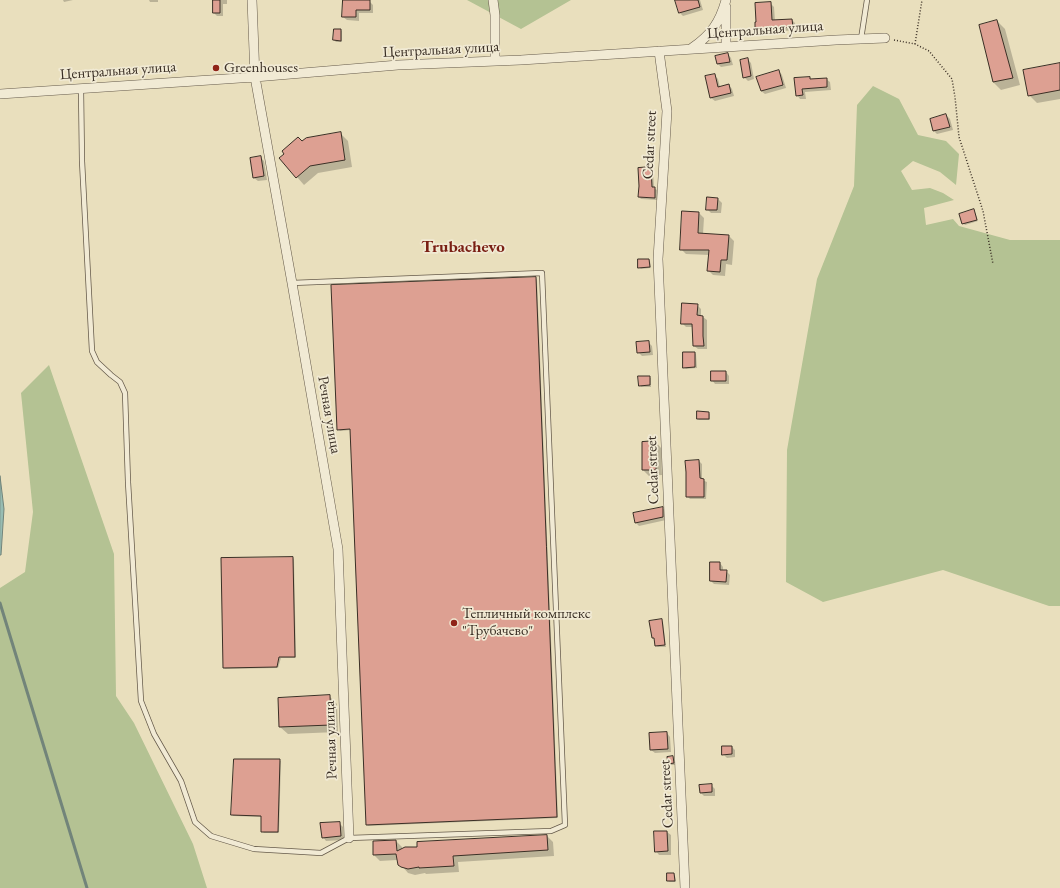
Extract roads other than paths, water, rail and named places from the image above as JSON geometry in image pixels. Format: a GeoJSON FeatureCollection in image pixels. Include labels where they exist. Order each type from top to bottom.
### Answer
{"type":"FeatureCollection","features":[{"type":"Feature","properties":{"kind":"street","name":"Речная улица"},"geometry":{"type":"LineString","coordinates":[[252,0],[255,77],[338,549],[349,838]]}},
{"type":"Feature","properties":{"kind":"street"},"geometry":{"type":"LineString","coordinates":[[494,0],[495,61]]}},
{"type":"Feature","properties":{"kind":"street"},"geometry":{"type":"LineString","coordinates":[[726,1],[726,46]]}},
{"type":"Feature","properties":{"kind":"street"},"geometry":{"type":"LineString","coordinates":[[691,49],[709,35],[722,12],[726,1]]}},
{"type":"Feature","properties":{"kind":"street","name":"Центральная улица"},"geometry":{"type":"LineString","coordinates":[[0,94],[255,77],[398,65],[495,61],[726,46],[884,38]]}},
{"type":"Feature","properties":{"kind":"street","name":"Cedar street"},"geometry":{"type":"LineString","coordinates":[[659,51],[667,110],[658,259],[686,888]]}},
{"type":"Feature","properties":{"kind":"lane"},"geometry":{"type":"LineString","coordinates":[[861,39],[867,0]]}},
{"type":"Feature","properties":{"kind":"lane"},"geometry":{"type":"LineString","coordinates":[[81,88],[82,161],[92,351],[97,362],[120,382],[125,393],[128,482],[141,701],[154,734],[181,781],[195,822],[211,836],[254,849],[321,853],[349,838],[551,831],[565,825],[542,273],[292,283]]}},
{"type":"Feature","properties":{"kind":"water"},"geometry":{"type":"Polygon","coordinates":[[[0,476],[4,509],[1,555],[0,555],[0,476]]]}},
{"type":"Feature","properties":{"kind":"waterway"},"geometry":{"type":"LineString","coordinates":[[0,603],[87,888]]}},
{"type":"Feature","properties":{"kind":"place","name":"Greenhouses"},"geometry":{"type":"Point","coordinates":[216,68]}},
{"type":"Feature","properties":{"kind":"place","name":"Тепличный комплекс \"Трубачево\""},"geometry":{"type":"Point","coordinates":[454,623]}},
{"type":"Feature","properties":{"kind":"district","name":"Trubachevo"},"geometry":{"type":"Point","coordinates":[463,247]}}]}
